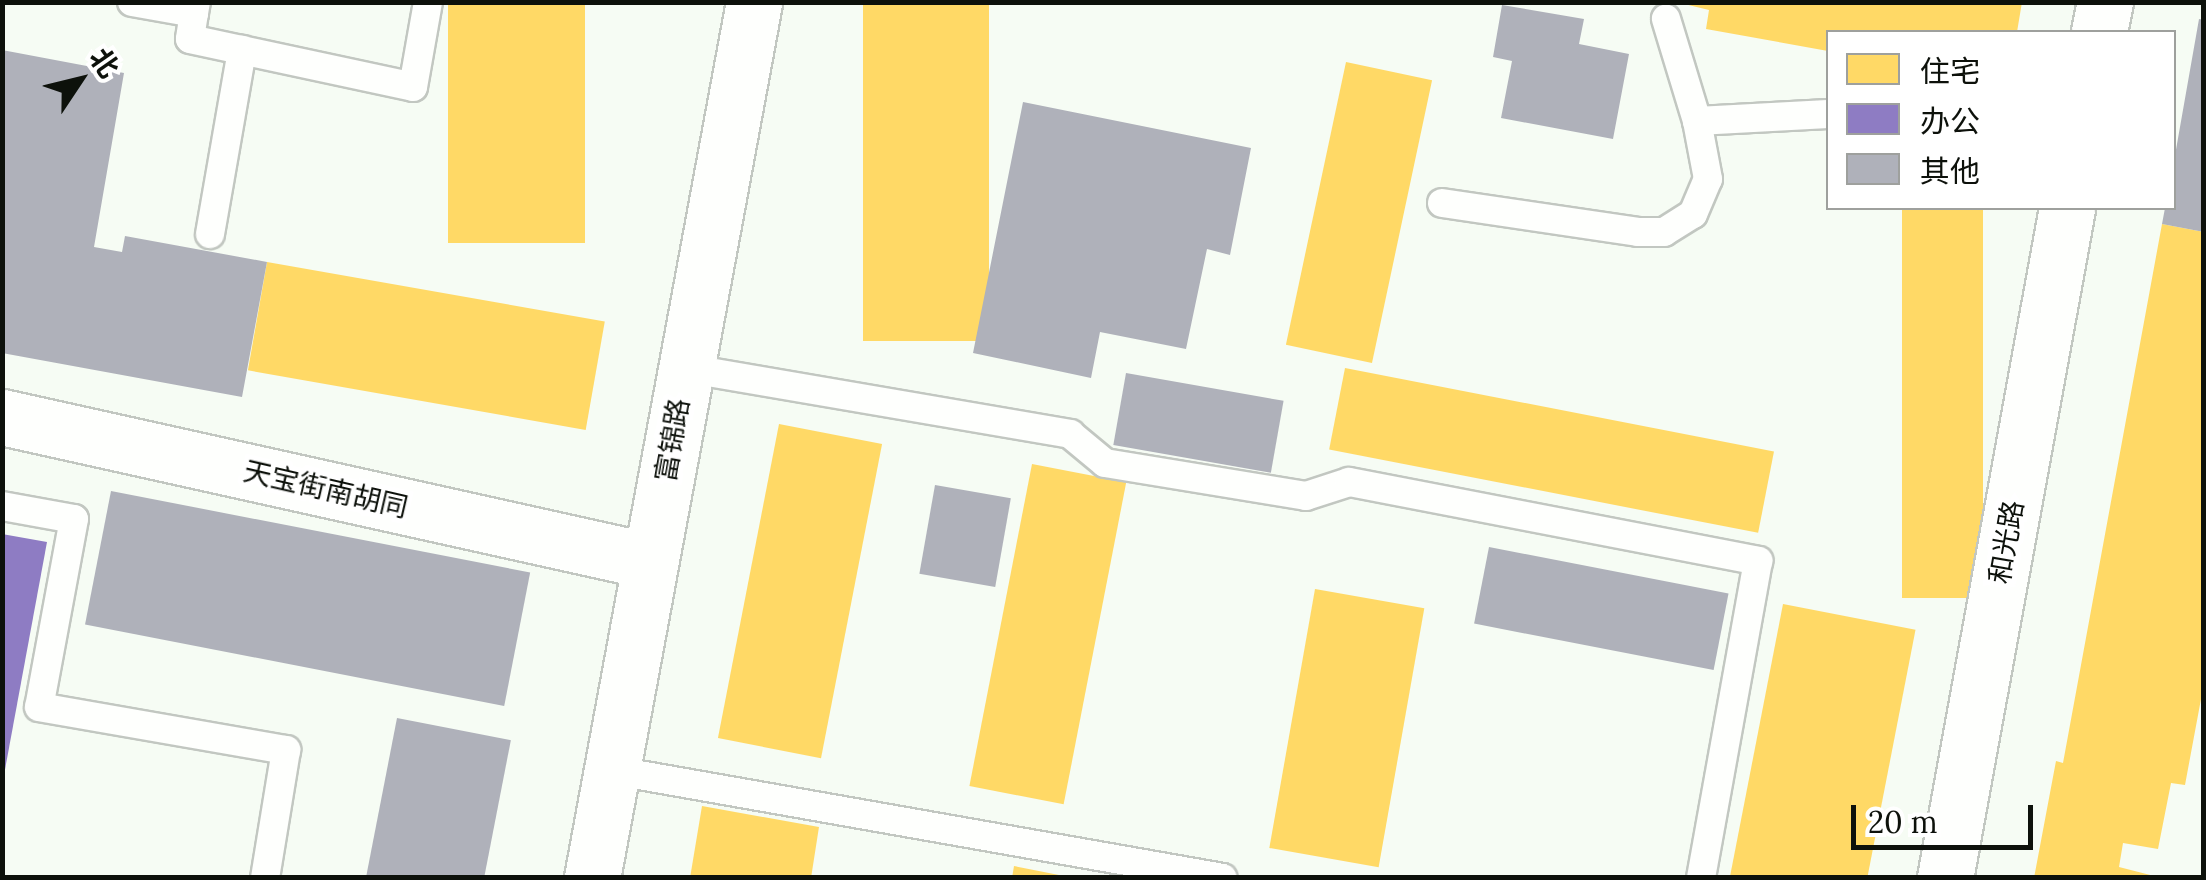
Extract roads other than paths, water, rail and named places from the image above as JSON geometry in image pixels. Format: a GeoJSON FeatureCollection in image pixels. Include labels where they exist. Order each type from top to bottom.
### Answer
{"type":"FeatureCollection","features":[{"type":"Feature","properties":{"kind":"street","name":"富锦路"},"geometry":{"type":"LineString","coordinates":[[592,878],[754,2]]}},
{"type":"Feature","properties":{"kind":"street"},"geometry":{"type":"LineString","coordinates":[[2099,30],[2105,2]]}},
{"type":"Feature","properties":{"kind":"street","name":"和光路"},"geometry":{"type":"LineString","coordinates":[[1945,878],[2067,210]]}},
{"type":"Feature","properties":{"kind":"street","name":"天宝街南胡同"},"geometry":{"type":"LineString","coordinates":[[2,417],[650,560]]}},
{"type":"Feature","properties":{"kind":"lane"},"geometry":{"type":"LineString","coordinates":[[132,2],[195,8],[190,39],[413,86],[428,2]]}},
{"type":"Feature","properties":{"kind":"lane"},"geometry":{"type":"LineString","coordinates":[[1442,203],[1638,232],[1664,232],[1694,214],[1708,179],[1698,121],[1666,19]]}},
{"type":"Feature","properties":{"kind":"lane"},"geometry":{"type":"LineString","coordinates":[[210,234],[242,50]]}},
{"type":"Feature","properties":{"kind":"lane"},"geometry":{"type":"LineString","coordinates":[[1698,121],[1826,114]]}},
{"type":"Feature","properties":{"kind":"lane"},"geometry":{"type":"LineString","coordinates":[[686,368],[1070,434],[1105,462],[1306,496],[1349,482],[1758,561],[1701,878]]}},
{"type":"Feature","properties":{"kind":"lane"},"geometry":{"type":"LineString","coordinates":[[2,506],[74,519],[40,706],[286,750],[265,878]]}},
{"type":"Feature","properties":{"kind":"lane"},"geometry":{"type":"LineString","coordinates":[[611,770],[1223,878]]}}]}
